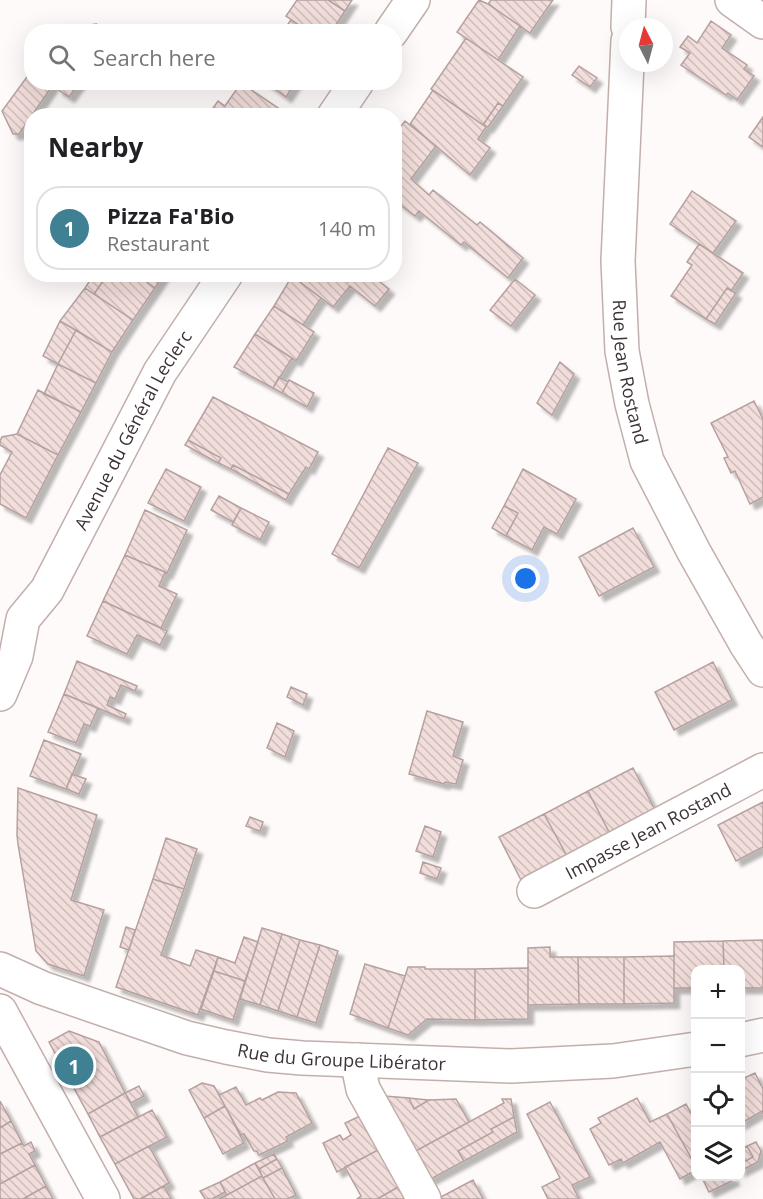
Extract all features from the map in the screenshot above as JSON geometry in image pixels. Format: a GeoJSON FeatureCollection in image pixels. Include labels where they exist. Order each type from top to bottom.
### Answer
{"type":"FeatureCollection","features":[{"type":"Feature","properties":{"kind":"street"},"geometry":{"type":"LineString","coordinates":[[397,24],[413,0]]}},
{"type":"Feature","properties":{"kind":"street"},"geometry":{"type":"LineString","coordinates":[[628,18],[629,0]]}},
{"type":"Feature","properties":{"kind":"street"},"geometry":{"type":"LineString","coordinates":[[736,1],[763,22]]}},
{"type":"Feature","properties":{"kind":"street","name":"Rue Jean Rostand"},"geometry":{"type":"LineString","coordinates":[[627,72],[618,261],[622,351],[632,404],[647,461],[694,552],[763,670]]}},
{"type":"Feature","properties":{"kind":"street"},"geometry":{"type":"LineString","coordinates":[[339,108],[352,90]]}},
{"type":"Feature","properties":{"kind":"street","name":"Avenue du Général Leclerc"},"geometry":{"type":"LineString","coordinates":[[5,677],[23,618],[47,590],[160,372],[221,282]]}},
{"type":"Feature","properties":{"kind":"street","name":"Impasse Jean Rostand"},"geometry":{"type":"LineString","coordinates":[[534,891],[763,770]]}},
{"type":"Feature","properties":{"kind":"street","name":"Rue du Groupe Libérator"},"geometry":{"type":"LineString","coordinates":[[0,969],[42,988],[187,1038],[268,1055],[511,1066],[613,1061],[691,1050]]}},
{"type":"Feature","properties":{"kind":"street"},"geometry":{"type":"LineString","coordinates":[[0,1011],[103,1199]]}},
{"type":"Feature","properties":{"kind":"street"},"geometry":{"type":"LineString","coordinates":[[745,1039],[763,1035]]}},
{"type":"Feature","properties":{"kind":"street"},"geometry":{"type":"LineString","coordinates":[[357,1060],[363,1089],[424,1199]]}},
{"type":"Feature","properties":{"kind":"building"},"geometry":{"type":"Polygon","coordinates":[[[297,0],[328,0],[345,11],[336,24],[298,24],[286,16],[297,0]]]}},
{"type":"Feature","properties":{"kind":"building"},"geometry":{"type":"Polygon","coordinates":[[[328,0],[352,0],[345,11],[328,0]]]}},
{"type":"Feature","properties":{"kind":"building"},"geometry":{"type":"Polygon","coordinates":[[[479,0],[520,26],[498,60],[457,32],[479,0]]]}},
{"type":"Feature","properties":{"kind":"building"},"geometry":{"type":"Polygon","coordinates":[[[491,0],[553,0],[530,33],[488,4],[491,0]]]}},
{"type":"Feature","properties":{"kind":"building"},"geometry":{"type":"Polygon","coordinates":[[[711,21],[731,35],[722,48],[747,65],[744,69],[754,76],[737,100],[681,65],[690,53],[680,47],[688,36],[697,43],[711,21]]]}},
{"type":"Feature","properties":{"kind":"building"},"geometry":{"type":"Polygon","coordinates":[[[466,38],[523,77],[503,106],[498,103],[483,125],[431,89],[466,38]]]}},
{"type":"Feature","properties":{"kind":"building"},"geometry":{"type":"Polygon","coordinates":[[[579,66],[597,78],[590,87],[572,75],[579,66]]]}},
{"type":"Feature","properties":{"kind":"building"},"geometry":{"type":"Polygon","coordinates":[[[24,81],[24,90],[49,90],[37,108],[24,108],[24,127],[19,134],[13,134],[2,111],[24,81]]]}},
{"type":"Feature","properties":{"kind":"building"},"geometry":{"type":"Polygon","coordinates":[[[58,90],[74,90],[69,97],[58,90]]]}},
{"type":"Feature","properties":{"kind":"building"},"geometry":{"type":"Polygon","coordinates":[[[236,90],[251,90],[278,108],[213,108],[218,101],[225,106],[236,90]]]}},
{"type":"Feature","properties":{"kind":"building"},"geometry":{"type":"Polygon","coordinates":[[[276,90],[291,90],[286,97],[276,90]]]}},
{"type":"Feature","properties":{"kind":"building"},"geometry":{"type":"Polygon","coordinates":[[[433,90],[486,127],[478,139],[490,148],[470,175],[410,124],[433,90]]]}},
{"type":"Feature","properties":{"kind":"building"},"geometry":{"type":"Polygon","coordinates":[[[498,103],[503,106],[488,127],[483,125],[498,103]]]}},
{"type":"Feature","properties":{"kind":"building"},"geometry":{"type":"Polygon","coordinates":[[[763,117],[763,147],[749,137],[763,117]]]}},
{"type":"Feature","properties":{"kind":"building"},"geometry":{"type":"Polygon","coordinates":[[[405,121],[436,146],[411,179],[429,195],[433,190],[477,225],[480,222],[523,258],[508,278],[464,242],[461,245],[419,211],[415,216],[402,206],[402,125],[405,121]]]}},
{"type":"Feature","properties":{"kind":"building"},"geometry":{"type":"Polygon","coordinates":[[[692,191],[736,221],[713,253],[670,224],[692,191]]]}},
{"type":"Feature","properties":{"kind":"building"},"geometry":{"type":"Polygon","coordinates":[[[699,244],[743,273],[731,291],[727,288],[706,319],[671,296],[692,265],[687,262],[699,244]]]}},
{"type":"Feature","properties":{"kind":"building"},"geometry":{"type":"Polygon","coordinates":[[[515,279],[535,295],[511,326],[490,310],[515,279]]]}},
{"type":"Feature","properties":{"kind":"building"},"geometry":{"type":"Polygon","coordinates":[[[89,282],[102,282],[94,294],[85,288],[89,282]]]}},
{"type":"Feature","properties":{"kind":"building"},"geometry":{"type":"Polygon","coordinates":[[[102,282],[146,282],[155,288],[133,320],[94,294],[102,282]]]}},
{"type":"Feature","properties":{"kind":"building"},"geometry":{"type":"Polygon","coordinates":[[[146,282],[159,282],[155,288],[146,282]]]}},
{"type":"Feature","properties":{"kind":"building"},"geometry":{"type":"Polygon","coordinates":[[[288,282],[300,282],[321,298],[303,325],[274,306],[288,282]]]}},
{"type":"Feature","properties":{"kind":"building"},"geometry":{"type":"Polygon","coordinates":[[[300,282],[380,282],[389,289],[375,306],[350,286],[333,307],[300,282]]]}},
{"type":"Feature","properties":{"kind":"building"},"geometry":{"type":"Polygon","coordinates":[[[85,288],[133,320],[112,352],[60,321],[85,288]]]}},
{"type":"Feature","properties":{"kind":"building"},"geometry":{"type":"Polygon","coordinates":[[[727,288],[736,293],[715,324],[706,319],[727,288]]]}},
{"type":"Feature","properties":{"kind":"building"},"geometry":{"type":"Polygon","coordinates":[[[274,306],[314,332],[296,361],[255,334],[274,306]]]}},
{"type":"Feature","properties":{"kind":"building"},"geometry":{"type":"Polygon","coordinates":[[[60,321],[76,330],[58,364],[43,356],[60,321]]]}},
{"type":"Feature","properties":{"kind":"building"},"geometry":{"type":"Polygon","coordinates":[[[76,330],[112,352],[96,383],[58,364],[76,330]]]}},
{"type":"Feature","properties":{"kind":"building"},"geometry":{"type":"Polygon","coordinates":[[[255,334],[292,358],[273,388],[234,367],[255,334]]]}},
{"type":"Feature","properties":{"kind":"building"},"geometry":{"type":"Polygon","coordinates":[[[560,362],[574,374],[552,415],[537,403],[560,362]]]}},
{"type":"Feature","properties":{"kind":"building"},"geometry":{"type":"Polygon","coordinates":[[[58,364],[96,383],[81,412],[44,394],[58,364]]]}},
{"type":"Feature","properties":{"kind":"building"},"geometry":{"type":"Polygon","coordinates":[[[279,377],[288,382],[282,393],[273,388],[279,377]]]}},
{"type":"Feature","properties":{"kind":"building"},"geometry":{"type":"Polygon","coordinates":[[[289,380],[314,393],[307,407],[282,393],[289,380]]]}},
{"type":"Feature","properties":{"kind":"building"},"geometry":{"type":"Polygon","coordinates":[[[38,390],[81,412],[58,455],[17,434],[38,390]]]}},
{"type":"Feature","properties":{"kind":"building"},"geometry":{"type":"Polygon","coordinates":[[[213,397],[318,452],[309,469],[306,467],[289,494],[233,465],[231,469],[218,463],[221,458],[188,440],[213,397]]]}},
{"type":"Feature","properties":{"kind":"building"},"geometry":{"type":"Polygon","coordinates":[[[754,401],[763,419],[763,497],[750,504],[735,471],[731,473],[724,458],[728,457],[711,423],[754,401]]]}},
{"type":"Feature","properties":{"kind":"building"},"geometry":{"type":"Polygon","coordinates":[[[17,434],[58,455],[26,518],[0,504],[0,475],[12,452],[0,445],[0,441],[2,437],[17,434]]]}},
{"type":"Feature","properties":{"kind":"building"},"geometry":{"type":"Polygon","coordinates":[[[188,440],[221,458],[218,463],[185,445],[188,440]]]}},
{"type":"Feature","properties":{"kind":"building"},"geometry":{"type":"Polygon","coordinates":[[[388,448],[418,463],[359,568],[332,554],[388,448]]]}},
{"type":"Feature","properties":{"kind":"building"},"geometry":{"type":"Polygon","coordinates":[[[233,465],[289,494],[286,500],[231,469],[233,465]]]}},
{"type":"Feature","properties":{"kind":"building"},"geometry":{"type":"Polygon","coordinates":[[[166,469],[201,487],[184,521],[148,503],[166,469]]]}},
{"type":"Feature","properties":{"kind":"building"},"geometry":{"type":"Polygon","coordinates":[[[523,469],[576,499],[557,534],[544,527],[532,550],[506,536],[518,513],[504,506],[523,469]]]}},
{"type":"Feature","properties":{"kind":"building"},"geometry":{"type":"Polygon","coordinates":[[[219,496],[241,508],[233,522],[211,510],[219,496]]]}},
{"type":"Feature","properties":{"kind":"building"},"geometry":{"type":"Polygon","coordinates":[[[504,506],[518,513],[506,536],[492,528],[504,506]]]}},
{"type":"Feature","properties":{"kind":"building"},"geometry":{"type":"Polygon","coordinates":[[[241,508],[269,522],[260,540],[232,525],[241,508]]]}},
{"type":"Feature","properties":{"kind":"building"},"geometry":{"type":"Polygon","coordinates":[[[145,510],[187,530],[167,573],[125,555],[145,510]]]}},
{"type":"Feature","properties":{"kind":"building"},"geometry":{"type":"Polygon","coordinates":[[[633,528],[654,567],[599,596],[579,557],[633,528]]]}},
{"type":"Feature","properties":{"kind":"building"},"geometry":{"type":"Polygon","coordinates":[[[125,555],[165,572],[159,586],[177,594],[161,628],[103,601],[125,555]]]}},
{"type":"Feature","properties":{"kind":"building"},"geometry":{"type":"Polygon","coordinates":[[[103,601],[167,631],[160,645],[137,635],[127,654],[87,636],[103,601]]]}},
{"type":"Feature","properties":{"kind":"building"},"geometry":{"type":"Polygon","coordinates":[[[77,661],[137,686],[135,691],[121,685],[115,699],[110,697],[107,705],[126,714],[124,719],[64,694],[77,661]]]}},
{"type":"Feature","properties":{"kind":"building"},"geometry":{"type":"Polygon","coordinates":[[[713,662],[732,700],[674,730],[655,692],[713,662]]]}},
{"type":"Feature","properties":{"kind":"building"},"geometry":{"type":"Polygon","coordinates":[[[291,687],[307,694],[303,705],[287,697],[291,687]]]}},
{"type":"Feature","properties":{"kind":"building"},"geometry":{"type":"Polygon","coordinates":[[[64,694],[98,708],[90,726],[84,724],[76,743],[48,732],[64,694]]]}},
{"type":"Feature","properties":{"kind":"building"},"geometry":{"type":"Polygon","coordinates":[[[427,711],[463,722],[453,756],[463,760],[456,784],[445,782],[444,784],[409,774],[427,711]]]}},
{"type":"Feature","properties":{"kind":"building"},"geometry":{"type":"Polygon","coordinates":[[[277,723],[294,731],[285,757],[267,748],[277,723]]]}},
{"type":"Feature","properties":{"kind":"building"},"geometry":{"type":"Polygon","coordinates":[[[44,740],[81,754],[66,789],[30,776],[44,740]]]}},
{"type":"Feature","properties":{"kind":"building"},"geometry":{"type":"Polygon","coordinates":[[[633,768],[655,810],[610,834],[588,791],[633,768]]]}},
{"type":"Feature","properties":{"kind":"building"},"geometry":{"type":"Polygon","coordinates":[[[72,774],[86,779],[79,794],[66,789],[72,774]]]}},
{"type":"Feature","properties":{"kind":"building"},"geometry":{"type":"Polygon","coordinates":[[[18,788],[97,815],[71,900],[104,910],[84,976],[48,964],[36,951],[17,835],[18,788]]]}},
{"type":"Feature","properties":{"kind":"building"},"geometry":{"type":"Polygon","coordinates":[[[588,791],[610,834],[567,856],[544,814],[588,791]]]}},
{"type":"Feature","properties":{"kind":"building"},"geometry":{"type":"Polygon","coordinates":[[[763,802],[763,847],[736,861],[718,825],[763,802]]]}},
{"type":"Feature","properties":{"kind":"building"},"geometry":{"type":"Polygon","coordinates":[[[544,814],[567,856],[521,880],[499,837],[544,814]]]}},
{"type":"Feature","properties":{"kind":"building"},"geometry":{"type":"Polygon","coordinates":[[[250,817],[263,822],[260,831],[246,826],[250,817]]]}},
{"type":"Feature","properties":{"kind":"building"},"geometry":{"type":"Polygon","coordinates":[[[425,826],[441,832],[433,857],[416,851],[425,826]]]}},
{"type":"Feature","properties":{"kind":"building"},"geometry":{"type":"Polygon","coordinates":[[[166,838],[197,849],[184,889],[153,879],[166,838]]]}},
{"type":"Feature","properties":{"kind":"building"},"geometry":{"type":"Polygon","coordinates":[[[423,862],[441,868],[437,879],[420,873],[423,862]]]}},
{"type":"Feature","properties":{"kind":"building"},"geometry":{"type":"Polygon","coordinates":[[[153,879],[184,889],[161,955],[190,966],[196,950],[218,957],[198,1015],[116,987],[153,879]]]}},
{"type":"Feature","properties":{"kind":"building"},"geometry":{"type":"Polygon","coordinates":[[[126,927],[135,930],[129,950],[120,947],[126,927]]]}},
{"type":"Feature","properties":{"kind":"building"},"geometry":{"type":"Polygon","coordinates":[[[262,928],[282,934],[260,1005],[240,999],[262,928]]]}},
{"type":"Feature","properties":{"kind":"building"},"geometry":{"type":"Polygon","coordinates":[[[282,934],[300,940],[278,1011],[260,1005],[282,934]]]}},
{"type":"Feature","properties":{"kind":"building"},"geometry":{"type":"Polygon","coordinates":[[[244,937],[258,942],[245,981],[214,971],[218,957],[235,963],[244,937]]]}},
{"type":"Feature","properties":{"kind":"building"},"geometry":{"type":"Polygon","coordinates":[[[300,940],[320,945],[297,1017],[278,1011],[300,940]]]}},
{"type":"Feature","properties":{"kind":"building"},"geometry":{"type":"Polygon","coordinates":[[[763,940],[763,988],[745,988],[745,965],[724,965],[723,941],[763,940]]]}},
{"type":"Feature","properties":{"kind":"building"},"geometry":{"type":"Polygon","coordinates":[[[723,941],[724,965],[691,965],[691,988],[674,988],[674,942],[723,941]]]}},
{"type":"Feature","properties":{"kind":"building"},"geometry":{"type":"Polygon","coordinates":[[[320,945],[338,951],[316,1023],[297,1017],[320,945]]]}},
{"type":"Feature","properties":{"kind":"building"},"geometry":{"type":"Polygon","coordinates":[[[550,947],[550,957],[578,957],[579,1004],[528,1005],[528,948],[550,947]]]}},
{"type":"Feature","properties":{"kind":"building"},"geometry":{"type":"Polygon","coordinates":[[[674,956],[674,1003],[624,1004],[624,957],[674,956]]]}},
{"type":"Feature","properties":{"kind":"building"},"geometry":{"type":"Polygon","coordinates":[[[578,957],[624,957],[624,1004],[579,1004],[578,957]]]}},
{"type":"Feature","properties":{"kind":"building"},"geometry":{"type":"Polygon","coordinates":[[[365,964],[405,976],[388,1028],[350,1014],[365,964]]]}},
{"type":"Feature","properties":{"kind":"building"},"geometry":{"type":"Polygon","coordinates":[[[408,967],[475,969],[475,1020],[427,1019],[408,1035],[388,1028],[408,967]]]}},
{"type":"Feature","properties":{"kind":"building"},"geometry":{"type":"Polygon","coordinates":[[[528,968],[528,1019],[475,1020],[475,969],[528,968]]]}},
{"type":"Feature","properties":{"kind":"building"},"geometry":{"type":"Polygon","coordinates":[[[214,971],[245,981],[233,1020],[201,1009],[214,971]]]}},
{"type":"Feature","properties":{"kind":"building"},"geometry":{"type":"Polygon","coordinates":[[[69,1031],[99,1042],[125,1093],[88,1114],[49,1042],[69,1031]]]}},
{"type":"Feature","properties":{"kind":"building"},"geometry":{"type":"Polygon","coordinates":[[[755,1073],[763,1089],[763,1114],[762,1111],[745,1121],[745,1078],[755,1073]]]}},
{"type":"Feature","properties":{"kind":"building"},"geometry":{"type":"Polygon","coordinates":[[[202,1083],[214,1086],[225,1106],[204,1118],[189,1090],[202,1083]]]}},
{"type":"Feature","properties":{"kind":"building"},"geometry":{"type":"Polygon","coordinates":[[[139,1086],[144,1096],[131,1103],[125,1093],[139,1086]]]}},
{"type":"Feature","properties":{"kind":"building"},"geometry":{"type":"Polygon","coordinates":[[[236,1087],[246,1105],[278,1092],[296,1093],[312,1123],[286,1137],[288,1141],[259,1155],[244,1134],[241,1135],[219,1095],[236,1087]]]}},
{"type":"Feature","properties":{"kind":"building"},"geometry":{"type":"Polygon","coordinates":[[[125,1093],[138,1117],[100,1137],[88,1114],[125,1093]]]}},
{"type":"Feature","properties":{"kind":"building"},"geometry":{"type":"Polygon","coordinates":[[[384,1096],[409,1098],[414,1109],[429,1100],[456,1099],[469,1122],[414,1152],[384,1096]]]}},
{"type":"Feature","properties":{"kind":"building"},"geometry":{"type":"Polygon","coordinates":[[[409,1098],[418,1099],[429,1100],[414,1109],[409,1098]]]}},
{"type":"Feature","properties":{"kind":"building"},"geometry":{"type":"Polygon","coordinates":[[[637,1098],[650,1122],[667,1114],[691,1158],[691,1173],[680,1179],[660,1142],[623,1163],[621,1159],[609,1165],[590,1129],[601,1123],[598,1118],[637,1098]]]}},
{"type":"Feature","properties":{"kind":"building"},"geometry":{"type":"Polygon","coordinates":[[[502,1099],[511,1099],[514,1117],[491,1129],[493,1132],[458,1151],[464,1161],[429,1180],[414,1152],[504,1103],[502,1099]]]}},
{"type":"Feature","properties":{"kind":"building"},"geometry":{"type":"Polygon","coordinates":[[[0,1101],[11,1121],[0,1128],[0,1101]]]}},
{"type":"Feature","properties":{"kind":"building"},"geometry":{"type":"Polygon","coordinates":[[[550,1102],[590,1177],[572,1185],[579,1199],[548,1199],[542,1187],[560,1178],[527,1114],[550,1102]]]}},
{"type":"Feature","properties":{"kind":"building"},"geometry":{"type":"Polygon","coordinates":[[[686,1104],[691,1113],[691,1158],[667,1114],[686,1104]]]}},
{"type":"Feature","properties":{"kind":"building"},"geometry":{"type":"Polygon","coordinates":[[[225,1106],[244,1143],[223,1154],[204,1118],[225,1106]]]}},
{"type":"Feature","properties":{"kind":"building"},"geometry":{"type":"Polygon","coordinates":[[[152,1110],[167,1137],[115,1164],[100,1137],[152,1110]]]}},
{"type":"Feature","properties":{"kind":"building"},"geometry":{"type":"Polygon","coordinates":[[[360,1116],[380,1149],[337,1172],[323,1143],[340,1135],[343,1140],[351,1135],[345,1123],[360,1116]]]}},
{"type":"Feature","properties":{"kind":"building"},"geometry":{"type":"Polygon","coordinates":[[[514,1117],[517,1132],[464,1161],[458,1151],[493,1132],[491,1129],[514,1117]]]}},
{"type":"Feature","properties":{"kind":"building"},"geometry":{"type":"Polygon","coordinates":[[[11,1121],[22,1143],[0,1154],[0,1128],[11,1121]]]}},
{"type":"Feature","properties":{"kind":"building"},"geometry":{"type":"Polygon","coordinates":[[[31,1142],[35,1151],[29,1154],[35,1165],[0,1184],[0,1154],[22,1143],[24,1146],[31,1142]]]}},
{"type":"Feature","properties":{"kind":"building"},"geometry":{"type":"Polygon","coordinates":[[[756,1142],[761,1151],[758,1162],[745,1168],[745,1161],[753,1157],[747,1146],[756,1142]]]}},
{"type":"Feature","properties":{"kind":"building"},"geometry":{"type":"Polygon","coordinates":[[[149,1146],[169,1183],[140,1199],[134,1199],[115,1164],[149,1146]]]}},
{"type":"Feature","properties":{"kind":"building"},"geometry":{"type":"Polygon","coordinates":[[[747,1146],[753,1157],[745,1161],[745,1147],[747,1146]]]}},
{"type":"Feature","properties":{"kind":"building"},"geometry":{"type":"Polygon","coordinates":[[[380,1149],[400,1186],[377,1199],[357,1199],[361,1196],[345,1167],[380,1149]]]}},
{"type":"Feature","properties":{"kind":"building"},"geometry":{"type":"Polygon","coordinates":[[[274,1154],[277,1159],[259,1169],[255,1163],[274,1154]]]}},
{"type":"Feature","properties":{"kind":"building"},"geometry":{"type":"Polygon","coordinates":[[[277,1159],[282,1168],[263,1178],[259,1169],[277,1159]]]}},
{"type":"Feature","properties":{"kind":"building"},"geometry":{"type":"Polygon","coordinates":[[[255,1163],[262,1176],[227,1195],[220,1182],[255,1163]]]}},
{"type":"Feature","properties":{"kind":"building"},"geometry":{"type":"Polygon","coordinates":[[[35,1165],[46,1186],[23,1199],[0,1199],[0,1184],[35,1165]]]}},
{"type":"Feature","properties":{"kind":"building"},"geometry":{"type":"Polygon","coordinates":[[[282,1168],[296,1195],[287,1199],[275,1199],[263,1178],[282,1168]]]}},
{"type":"Feature","properties":{"kind":"building"},"geometry":{"type":"Polygon","coordinates":[[[262,1176],[275,1199],[219,1199],[227,1195],[262,1176]]]}},
{"type":"Feature","properties":{"kind":"building"},"geometry":{"type":"Polygon","coordinates":[[[473,1180],[483,1199],[439,1199],[439,1198],[473,1180]]]}},
{"type":"Feature","properties":{"kind":"building"},"geometry":{"type":"Polygon","coordinates":[[[704,1181],[732,1181],[709,1192],[704,1181]]]}},
{"type":"Feature","properties":{"kind":"building"},"geometry":{"type":"Polygon","coordinates":[[[220,1182],[225,1192],[212,1199],[205,1199],[200,1191],[220,1182]]]}},
{"type":"Feature","properties":{"kind":"building"},"geometry":{"type":"Polygon","coordinates":[[[46,1186],[53,1199],[23,1199],[46,1186]]]}},
{"type":"Feature","properties":{"kind":"building"},"geometry":{"type":"Polygon","coordinates":[[[164,1186],[171,1199],[140,1199],[164,1186]]]}},
{"type":"Feature","properties":{"kind":"building"},"geometry":{"type":"Polygon","coordinates":[[[400,1186],[407,1199],[377,1199],[400,1186]]]}},
{"type":"Feature","properties":{"kind":"place","name":"Pizza Fa'Bio"},"geometry":{"type":"Point","coordinates":[74,1066]}}]}
